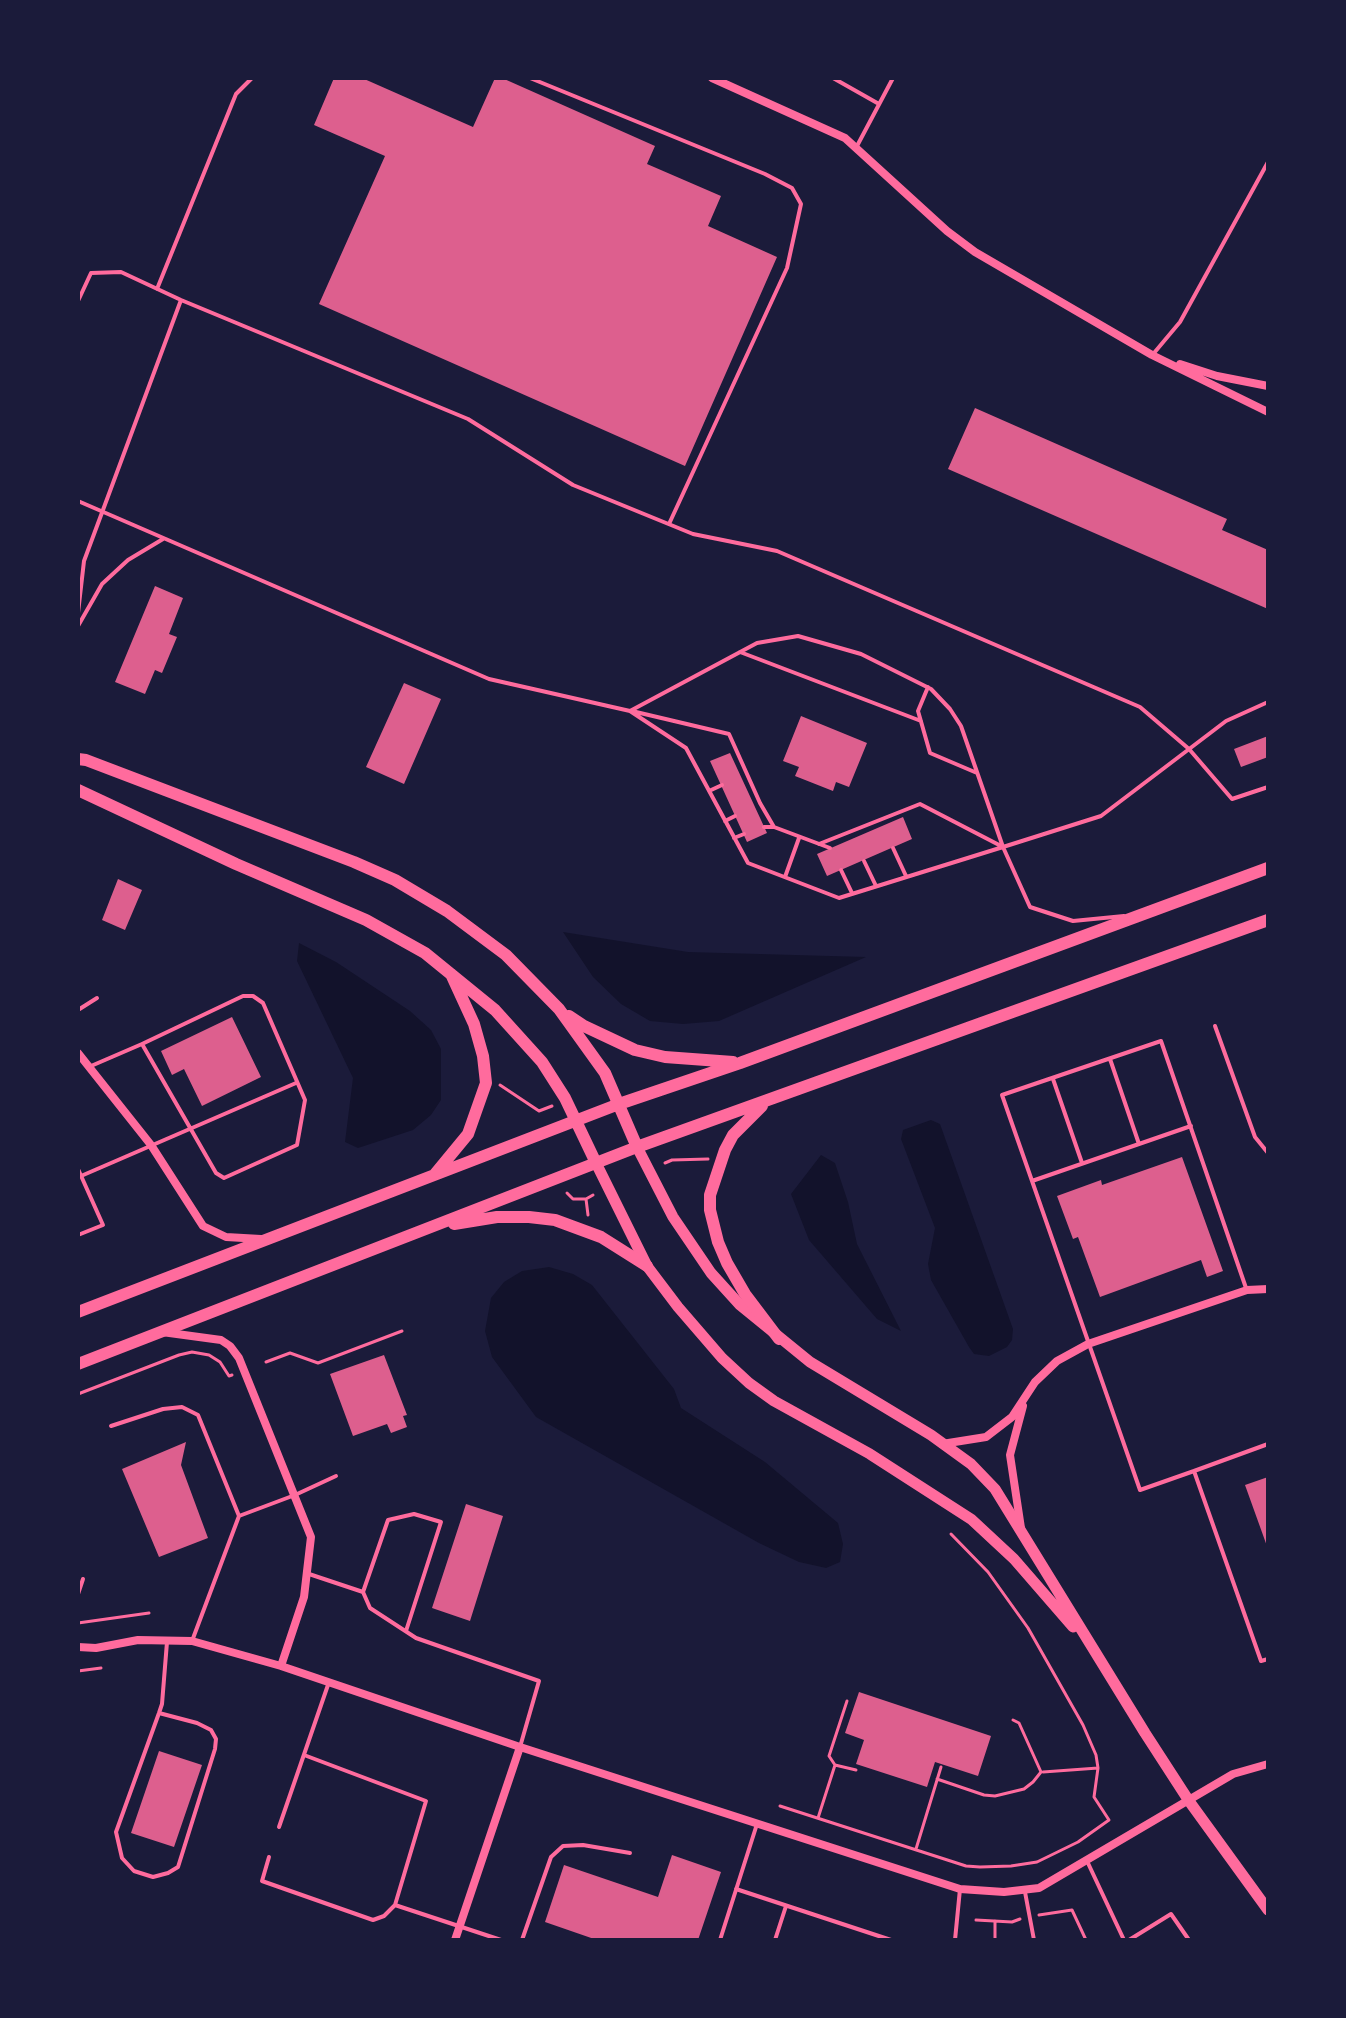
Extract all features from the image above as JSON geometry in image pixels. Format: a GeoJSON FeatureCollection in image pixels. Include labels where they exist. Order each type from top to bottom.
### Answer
{"type":"FeatureCollection","features":[{"type":"Feature","properties":{"kind":"main road"},"geometry":{"type":"LineString","coordinates":[[78,759],[395,880],[447,911],[506,955],[559,1009],[605,1073],[637,1147],[673,1217],[711,1273],[740,1305],[779,1339],[846,1386],[897,1413],[971,1464],[995,1489],[1189,1801],[1268,1910]]}},
{"type":"Feature","properties":{"kind":"main road"},"geometry":{"type":"LineString","coordinates":[[78,790],[236,864],[366,920],[406,941],[450,971],[495,1010],[542,1062],[577,1120],[647,1266],[722,1358],[774,1401],[917,1482],[971,1519],[1014,1559],[1091,1647]]}},
{"type":"Feature","properties":{"kind":"main road"},"geometry":{"type":"LineString","coordinates":[[78,1312],[619,1104],[740,1063],[1268,868]]}},
{"type":"Feature","properties":{"kind":"main road"},"geometry":{"type":"LineString","coordinates":[[78,1364],[637,1147],[1268,920]]}},
{"type":"Feature","properties":{"kind":"main road"},"geometry":{"type":"LineString","coordinates":[[434,1175],[468,1134],[486,1083],[483,1056],[474,1024],[450,971]]}},
{"type":"Feature","properties":{"kind":"main road"},"geometry":{"type":"LineString","coordinates":[[559,1009],[584,1026],[635,1050],[665,1057],[740,1063]]}},
{"type":"Feature","properties":{"kind":"main road"},"geometry":{"type":"LineString","coordinates":[[766,1101],[733,1135],[725,1150],[710,1195],[710,1210],[727,1263],[745,1294],[779,1339]]}},
{"type":"Feature","properties":{"kind":"main road"},"geometry":{"type":"LineString","coordinates":[[427,1228],[497,1217],[555,1220],[592,1233],[647,1266]]}},
{"type":"Feature","properties":{"kind":"street"},"geometry":{"type":"LineString","coordinates":[[712,78],[845,138],[947,231],[975,252],[1152,355],[1268,412]]}},
{"type":"Feature","properties":{"kind":"street"},"geometry":{"type":"LineString","coordinates":[[1152,355],[1217,376],[1268,386]]}},
{"type":"Feature","properties":{"kind":"street"},"geometry":{"type":"LineString","coordinates":[[78,1053],[151,1145],[191,1212],[203,1226],[226,1237],[266,1240]]}},
{"type":"Feature","properties":{"kind":"street"},"geometry":{"type":"LineString","coordinates":[[942,1444],[986,1437],[1012,1417],[1035,1382],[1057,1361],[1088,1344],[1247,1290],[1268,1289]]}},
{"type":"Feature","properties":{"kind":"street"},"geometry":{"type":"LineString","coordinates":[[157,1332],[221,1340],[230,1346],[239,1358],[311,1537],[309,1574],[281,1666]]}},
{"type":"Feature","properties":{"kind":"street"},"geometry":{"type":"LineString","coordinates":[[1021,1528],[1010,1455],[1025,1398]]}},
{"type":"Feature","properties":{"kind":"street"},"geometry":{"type":"LineString","coordinates":[[78,1647],[96,1648],[138,1640],[192,1641],[281,1666],[960,1889],[1025,1892],[1039,1888],[1233,1774],[1268,1764]]}},
{"type":"Feature","properties":{"kind":"street"},"geometry":{"type":"LineString","coordinates":[[455,1940],[520,1747]]}},
{"type":"Feature","properties":{"kind":"lane"},"geometry":{"type":"LineString","coordinates":[[157,289],[236,94],[252,78]]}},
{"type":"Feature","properties":{"kind":"lane"},"geometry":{"type":"LineString","coordinates":[[530,78],[765,174],[792,188],[801,204],[787,268],[669,524]]}},
{"type":"Feature","properties":{"kind":"lane"},"geometry":{"type":"LineString","coordinates":[[833,78],[879,104]]}},
{"type":"Feature","properties":{"kind":"lane"},"geometry":{"type":"LineString","coordinates":[[856,148],[893,78]]}},
{"type":"Feature","properties":{"kind":"lane"},"geometry":{"type":"LineString","coordinates":[[1152,355],[1180,322],[1268,162]]}},
{"type":"Feature","properties":{"kind":"lane"},"geometry":{"type":"LineString","coordinates":[[78,301],[91,273],[121,272],[468,419],[573,485],[693,534],[777,551],[1140,707],[1189,749],[1232,799],[1268,787]]}},
{"type":"Feature","properties":{"kind":"lane"},"geometry":{"type":"LineString","coordinates":[[78,613],[84,561],[181,300]]}},
{"type":"Feature","properties":{"kind":"lane"},"geometry":{"type":"LineString","coordinates":[[78,501],[489,679],[729,734],[774,827]]}},
{"type":"Feature","properties":{"kind":"lane"},"geometry":{"type":"LineString","coordinates":[[78,626],[102,584],[128,560],[163,539]]}},
{"type":"Feature","properties":{"kind":"lane"},"geometry":{"type":"LineString","coordinates":[[630,711],[757,643],[798,636],[861,654],[928,687],[950,709],[961,726],[1003,847],[1030,907],[1073,921],[1143,915]]}},
{"type":"Feature","properties":{"kind":"lane"},"geometry":{"type":"LineString","coordinates":[[740,652],[921,721]]}},
{"type":"Feature","properties":{"kind":"lane"},"geometry":{"type":"LineString","coordinates":[[928,687],[918,711],[930,753],[977,773]]}},
{"type":"Feature","properties":{"kind":"lane"},"geometry":{"type":"LineString","coordinates":[[630,711],[686,748],[748,863],[839,898],[1101,816],[1226,721],[1268,702]]}},
{"type":"Feature","properties":{"kind":"lane"},"geometry":{"type":"LineString","coordinates":[[741,777],[747,774]]}},
{"type":"Feature","properties":{"kind":"lane"},"geometry":{"type":"LineString","coordinates":[[709,791],[722,785]]}},
{"type":"Feature","properties":{"kind":"lane"},"geometry":{"type":"LineString","coordinates":[[754,807],[760,803]]}},
{"type":"Feature","properties":{"kind":"lane"},"geometry":{"type":"LineString","coordinates":[[819,844],[883,823],[920,804],[1003,847]]}},
{"type":"Feature","properties":{"kind":"lane"},"geometry":{"type":"LineString","coordinates":[[725,821],[735,816]]}},
{"type":"Feature","properties":{"kind":"lane"},"geometry":{"type":"LineString","coordinates":[[764,827],[774,827],[830,848]]}},
{"type":"Feature","properties":{"kind":"lane"},"geometry":{"type":"LineString","coordinates":[[734,838],[744,834]]}},
{"type":"Feature","properties":{"kind":"lane"},"geometry":{"type":"LineString","coordinates":[[785,877],[800,837]]}},
{"type":"Feature","properties":{"kind":"lane"},"geometry":{"type":"LineString","coordinates":[[893,848],[906,876]]}},
{"type":"Feature","properties":{"kind":"lane"},"geometry":{"type":"LineString","coordinates":[[864,861],[876,886]]}},
{"type":"Feature","properties":{"kind":"lane"},"geometry":{"type":"LineString","coordinates":[[841,870],[852,893]]}},
{"type":"Feature","properties":{"kind":"lane"},"geometry":{"type":"LineString","coordinates":[[88,1067],[243,996],[253,996],[263,1003],[305,1100],[297,1145],[224,1178],[216,1173],[142,1044]]}},
{"type":"Feature","properties":{"kind":"lane"},"geometry":{"type":"LineString","coordinates":[[78,1010],[97,998]]}},
{"type":"Feature","properties":{"kind":"lane"},"geometry":{"type":"LineString","coordinates":[[1215,1026],[1255,1137],[1268,1153]]}},
{"type":"Feature","properties":{"kind":"lane"},"geometry":{"type":"LineString","coordinates":[[1247,1290],[1161,1041],[1002,1095],[1140,1490],[1268,1444]]}},
{"type":"Feature","properties":{"kind":"lane"},"geometry":{"type":"LineString","coordinates":[[1109,1059],[1139,1144]]}},
{"type":"Feature","properties":{"kind":"lane"},"geometry":{"type":"LineString","coordinates":[[1053,1078],[1082,1163]]}},
{"type":"Feature","properties":{"kind":"lane"},"geometry":{"type":"LineString","coordinates":[[81,1176],[296,1083]]}},
{"type":"Feature","properties":{"kind":"lane"},"geometry":{"type":"LineString","coordinates":[[1032,1181],[1191,1126]]}},
{"type":"Feature","properties":{"kind":"lane"},"geometry":{"type":"LineString","coordinates":[[78,1169],[103,1225],[78,1235]]}},
{"type":"Feature","properties":{"kind":"lane"},"geometry":{"type":"LineString","coordinates":[[111,1426],[163,1409],[182,1407],[198,1415],[239,1516],[192,1641]]}},
{"type":"Feature","properties":{"kind":"lane"},"geometry":{"type":"LineString","coordinates":[[1194,1471],[1261,1661],[1268,1659]]}},
{"type":"Feature","properties":{"kind":"lane"},"geometry":{"type":"LineString","coordinates":[[239,1516],[336,1476]]}},
{"type":"Feature","properties":{"kind":"lane"},"geometry":{"type":"LineString","coordinates":[[406,1631],[441,1522],[414,1514],[388,1520],[363,1592],[370,1608],[416,1638],[539,1681],[520,1747]]}},
{"type":"Feature","properties":{"kind":"lane"},"geometry":{"type":"LineString","coordinates":[[309,1574],[363,1592]]}},
{"type":"Feature","properties":{"kind":"lane"},"geometry":{"type":"LineString","coordinates":[[78,1594],[83,1579]]}},
{"type":"Feature","properties":{"kind":"lane"},"geometry":{"type":"LineString","coordinates":[[159,1713],[197,1723],[211,1730],[216,1739],[178,1867],[153,1877],[134,1871],[122,1858],[116,1832],[162,1704],[167,1640]]}},
{"type":"Feature","properties":{"kind":"lane"},"geometry":{"type":"LineString","coordinates":[[279,1827],[329,1682]]}},
{"type":"Feature","properties":{"kind":"lane"},"geometry":{"type":"LineString","coordinates":[[269,1857],[262,1881],[373,1920],[384,1916],[395,1905],[426,1801],[304,1755]]}},
{"type":"Feature","properties":{"kind":"lane"},"geometry":{"type":"LineString","coordinates":[[78,1760],[78,1854]]}},
{"type":"Feature","properties":{"kind":"lane"},"geometry":{"type":"LineString","coordinates":[[720,1940],[757,1823]]}},
{"type":"Feature","properties":{"kind":"lane"},"geometry":{"type":"LineString","coordinates":[[522,1940],[551,1857],[563,1846],[583,1845],[630,1853]]}},
{"type":"Feature","properties":{"kind":"lane"},"geometry":{"type":"LineString","coordinates":[[1086,1859],[1126,1940],[1171,1914],[1189,1940]]}},
{"type":"Feature","properties":{"kind":"lane"},"geometry":{"type":"LineString","coordinates":[[736,1889],[891,1940]]}},
{"type":"Feature","properties":{"kind":"lane"},"geometry":{"type":"LineString","coordinates":[[955,1940],[960,1889]]}},
{"type":"Feature","properties":{"kind":"lane"},"geometry":{"type":"LineString","coordinates":[[1025,1892],[1034,1940]]}},
{"type":"Feature","properties":{"kind":"lane"},"geometry":{"type":"LineString","coordinates":[[395,1905],[501,1940]]}},
{"type":"Feature","properties":{"kind":"lane"},"geometry":{"type":"LineString","coordinates":[[775,1940],[786,1906]]}},
{"type":"Feature","properties":{"kind":"path"},"geometry":{"type":"LineString","coordinates":[[494,1084],[503,1086],[539,1111]]}},
{"type":"Feature","properties":{"kind":"path"},"geometry":{"type":"LineString","coordinates":[[539,1111],[552,1106]]}},
{"type":"Feature","properties":{"kind":"path"},"geometry":{"type":"LineString","coordinates":[[539,1111],[539,1119]]}},
{"type":"Feature","properties":{"kind":"path"},"geometry":{"type":"LineString","coordinates":[[669,1152],[672,1160]]}},
{"type":"Feature","properties":{"kind":"path"},"geometry":{"type":"LineString","coordinates":[[665,1163],[701,1158],[711,1160]]}},
{"type":"Feature","properties":{"kind":"path"},"geometry":{"type":"LineString","coordinates":[[567,1193],[573,1199],[586,1199],[593,1195]]}},
{"type":"Feature","properties":{"kind":"path"},"geometry":{"type":"LineString","coordinates":[[585,1221],[588,1213],[586,1199]]}},
{"type":"Feature","properties":{"kind":"path"},"geometry":{"type":"LineString","coordinates":[[266,1362],[290,1353],[318,1363],[402,1331]]}},
{"type":"Feature","properties":{"kind":"path"},"geometry":{"type":"LineString","coordinates":[[78,1394],[192,1352],[209,1355],[220,1362],[229,1376],[234,1374]]}},
{"type":"Feature","properties":{"kind":"path"},"geometry":{"type":"LineString","coordinates":[[780,1806],[966,1866],[980,1867],[1024,1864],[1057,1853],[1109,1820],[1094,1797],[1098,1768],[1091,1742],[1028,1628],[988,1572],[951,1534]]}},
{"type":"Feature","properties":{"kind":"path"},"geometry":{"type":"LineString","coordinates":[[78,1623],[149,1613]]}},
{"type":"Feature","properties":{"kind":"path"},"geometry":{"type":"LineString","coordinates":[[78,1671],[101,1668]]}},
{"type":"Feature","properties":{"kind":"path"},"geometry":{"type":"LineString","coordinates":[[847,1701],[829,1756],[835,1765],[856,1770]]}},
{"type":"Feature","properties":{"kind":"path"},"geometry":{"type":"LineString","coordinates":[[1013,1720],[1019,1723],[1041,1772]]}},
{"type":"Feature","properties":{"kind":"path"},"geometry":{"type":"LineString","coordinates":[[818,1818],[835,1765]]}},
{"type":"Feature","properties":{"kind":"path"},"geometry":{"type":"LineString","coordinates":[[916,1849],[941,1767]]}},
{"type":"Feature","properties":{"kind":"path"},"geometry":{"type":"LineString","coordinates":[[937,1779],[995,1796],[1024,1789],[1041,1772],[1098,1768]]}},
{"type":"Feature","properties":{"kind":"path"},"geometry":{"type":"LineString","coordinates":[[995,1921],[995,1940]]}},
{"type":"Feature","properties":{"kind":"shaded area"},"geometry":{"type":"Polygon","coordinates":[[[563,932],[688,952],[866,957],[719,1021],[683,1024],[650,1021],[621,1004],[593,977],[563,932]]]}},
{"type":"Feature","properties":{"kind":"shaded area"},"geometry":{"type":"Polygon","coordinates":[[[299,943],[336,962],[410,1011],[431,1030],[441,1049],[441,1100],[431,1115],[413,1130],[358,1148],[345,1142],[353,1078],[297,961],[299,943]]]}},
{"type":"Feature","properties":{"kind":"shaded area"},"geometry":{"type":"Polygon","coordinates":[[[931,1120],[940,1124],[1013,1329],[1012,1340],[1007,1347],[989,1356],[974,1354],[931,1280],[928,1264],[935,1228],[901,1139],[903,1130],[931,1120]]]}},
{"type":"Feature","properties":{"kind":"shaded area"},"geometry":{"type":"Polygon","coordinates":[[[821,1155],[835,1163],[857,1244],[901,1331],[877,1319],[809,1240],[791,1194],[821,1155]]]}},
{"type":"Feature","properties":{"kind":"shaded area"},"geometry":{"type":"Polygon","coordinates":[[[549,1267],[573,1274],[592,1285],[674,1389],[681,1408],[765,1462],[838,1523],[843,1544],[840,1562],[826,1568],[799,1562],[759,1543],[536,1417],[492,1357],[485,1331],[491,1298],[504,1282],[522,1271],[549,1267]]]}},
{"type":"Feature","properties":{"kind":"building"},"geometry":{"type":"Polygon","coordinates":[[[334,78],[362,78],[473,127],[495,78],[502,78],[655,146],[647,164],[721,196],[708,226],[777,257],[685,466],[319,304],[385,156],[314,125],[334,78]]]}},
{"type":"Feature","properties":{"kind":"building"},"geometry":{"type":"Polygon","coordinates":[[[975,408],[1227,519],[1222,530],[1268,550],[1268,609],[948,469],[975,408]]]}},
{"type":"Feature","properties":{"kind":"building"},"geometry":{"type":"Polygon","coordinates":[[[155,586],[183,598],[169,634],[177,637],[162,673],[155,670],[145,694],[115,682],[155,586]]]}},
{"type":"Feature","properties":{"kind":"building"},"geometry":{"type":"Polygon","coordinates":[[[404,683],[441,699],[404,784],[366,767],[404,683]]]}},
{"type":"Feature","properties":{"kind":"building"},"geometry":{"type":"Polygon","coordinates":[[[801,716],[867,743],[849,787],[836,782],[833,791],[795,776],[799,767],[783,761],[801,716]]]}},
{"type":"Feature","properties":{"kind":"building"},"geometry":{"type":"Polygon","coordinates":[[[1268,736],[1268,757],[1241,767],[1234,749],[1268,736]]]}},
{"type":"Feature","properties":{"kind":"building"},"geometry":{"type":"Polygon","coordinates":[[[730,753],[767,833],[747,842],[710,761],[730,753]]]}},
{"type":"Feature","properties":{"kind":"building"},"geometry":{"type":"Polygon","coordinates":[[[903,817],[912,839],[827,876],[817,854],[903,817]]]}},
{"type":"Feature","properties":{"kind":"building"},"geometry":{"type":"Polygon","coordinates":[[[118,879],[142,890],[125,930],[102,920],[118,879]]]}},
{"type":"Feature","properties":{"kind":"building"},"geometry":{"type":"Polygon","coordinates":[[[232,1017],[261,1077],[202,1106],[184,1069],[172,1075],[161,1051],[232,1017]]]}},
{"type":"Feature","properties":{"kind":"building"},"geometry":{"type":"Polygon","coordinates":[[[1182,1157],[1223,1271],[1207,1277],[1201,1260],[1100,1297],[1078,1237],[1073,1239],[1057,1196],[1101,1180],[1102,1185],[1182,1157]]]}},
{"type":"Feature","properties":{"kind":"building"},"geometry":{"type":"Polygon","coordinates":[[[384,1355],[407,1415],[403,1416],[407,1427],[391,1433],[387,1424],[353,1436],[330,1374],[384,1355]]]}},
{"type":"Feature","properties":{"kind":"building"},"geometry":{"type":"Polygon","coordinates":[[[186,1442],[181,1465],[208,1538],[159,1557],[122,1469],[186,1442]]]}},
{"type":"Feature","properties":{"kind":"building"},"geometry":{"type":"Polygon","coordinates":[[[1268,1477],[1268,1549],[1245,1485],[1268,1477]]]}},
{"type":"Feature","properties":{"kind":"building"},"geometry":{"type":"Polygon","coordinates":[[[466,1504],[503,1516],[470,1621],[432,1608],[466,1504]]]}},
{"type":"Feature","properties":{"kind":"building"},"geometry":{"type":"Polygon","coordinates":[[[859,1692],[991,1736],[978,1776],[935,1762],[927,1787],[856,1764],[864,1740],[845,1733],[859,1692]]]}},
{"type":"Feature","properties":{"kind":"building"},"geometry":{"type":"Polygon","coordinates":[[[159,1751],[202,1765],[174,1847],[131,1833],[159,1751]]]}},
{"type":"Feature","properties":{"kind":"building"},"geometry":{"type":"Polygon","coordinates":[[[672,1855],[721,1872],[698,1940],[597,1940],[545,1922],[564,1865],[658,1897],[672,1855]]]}}]}
